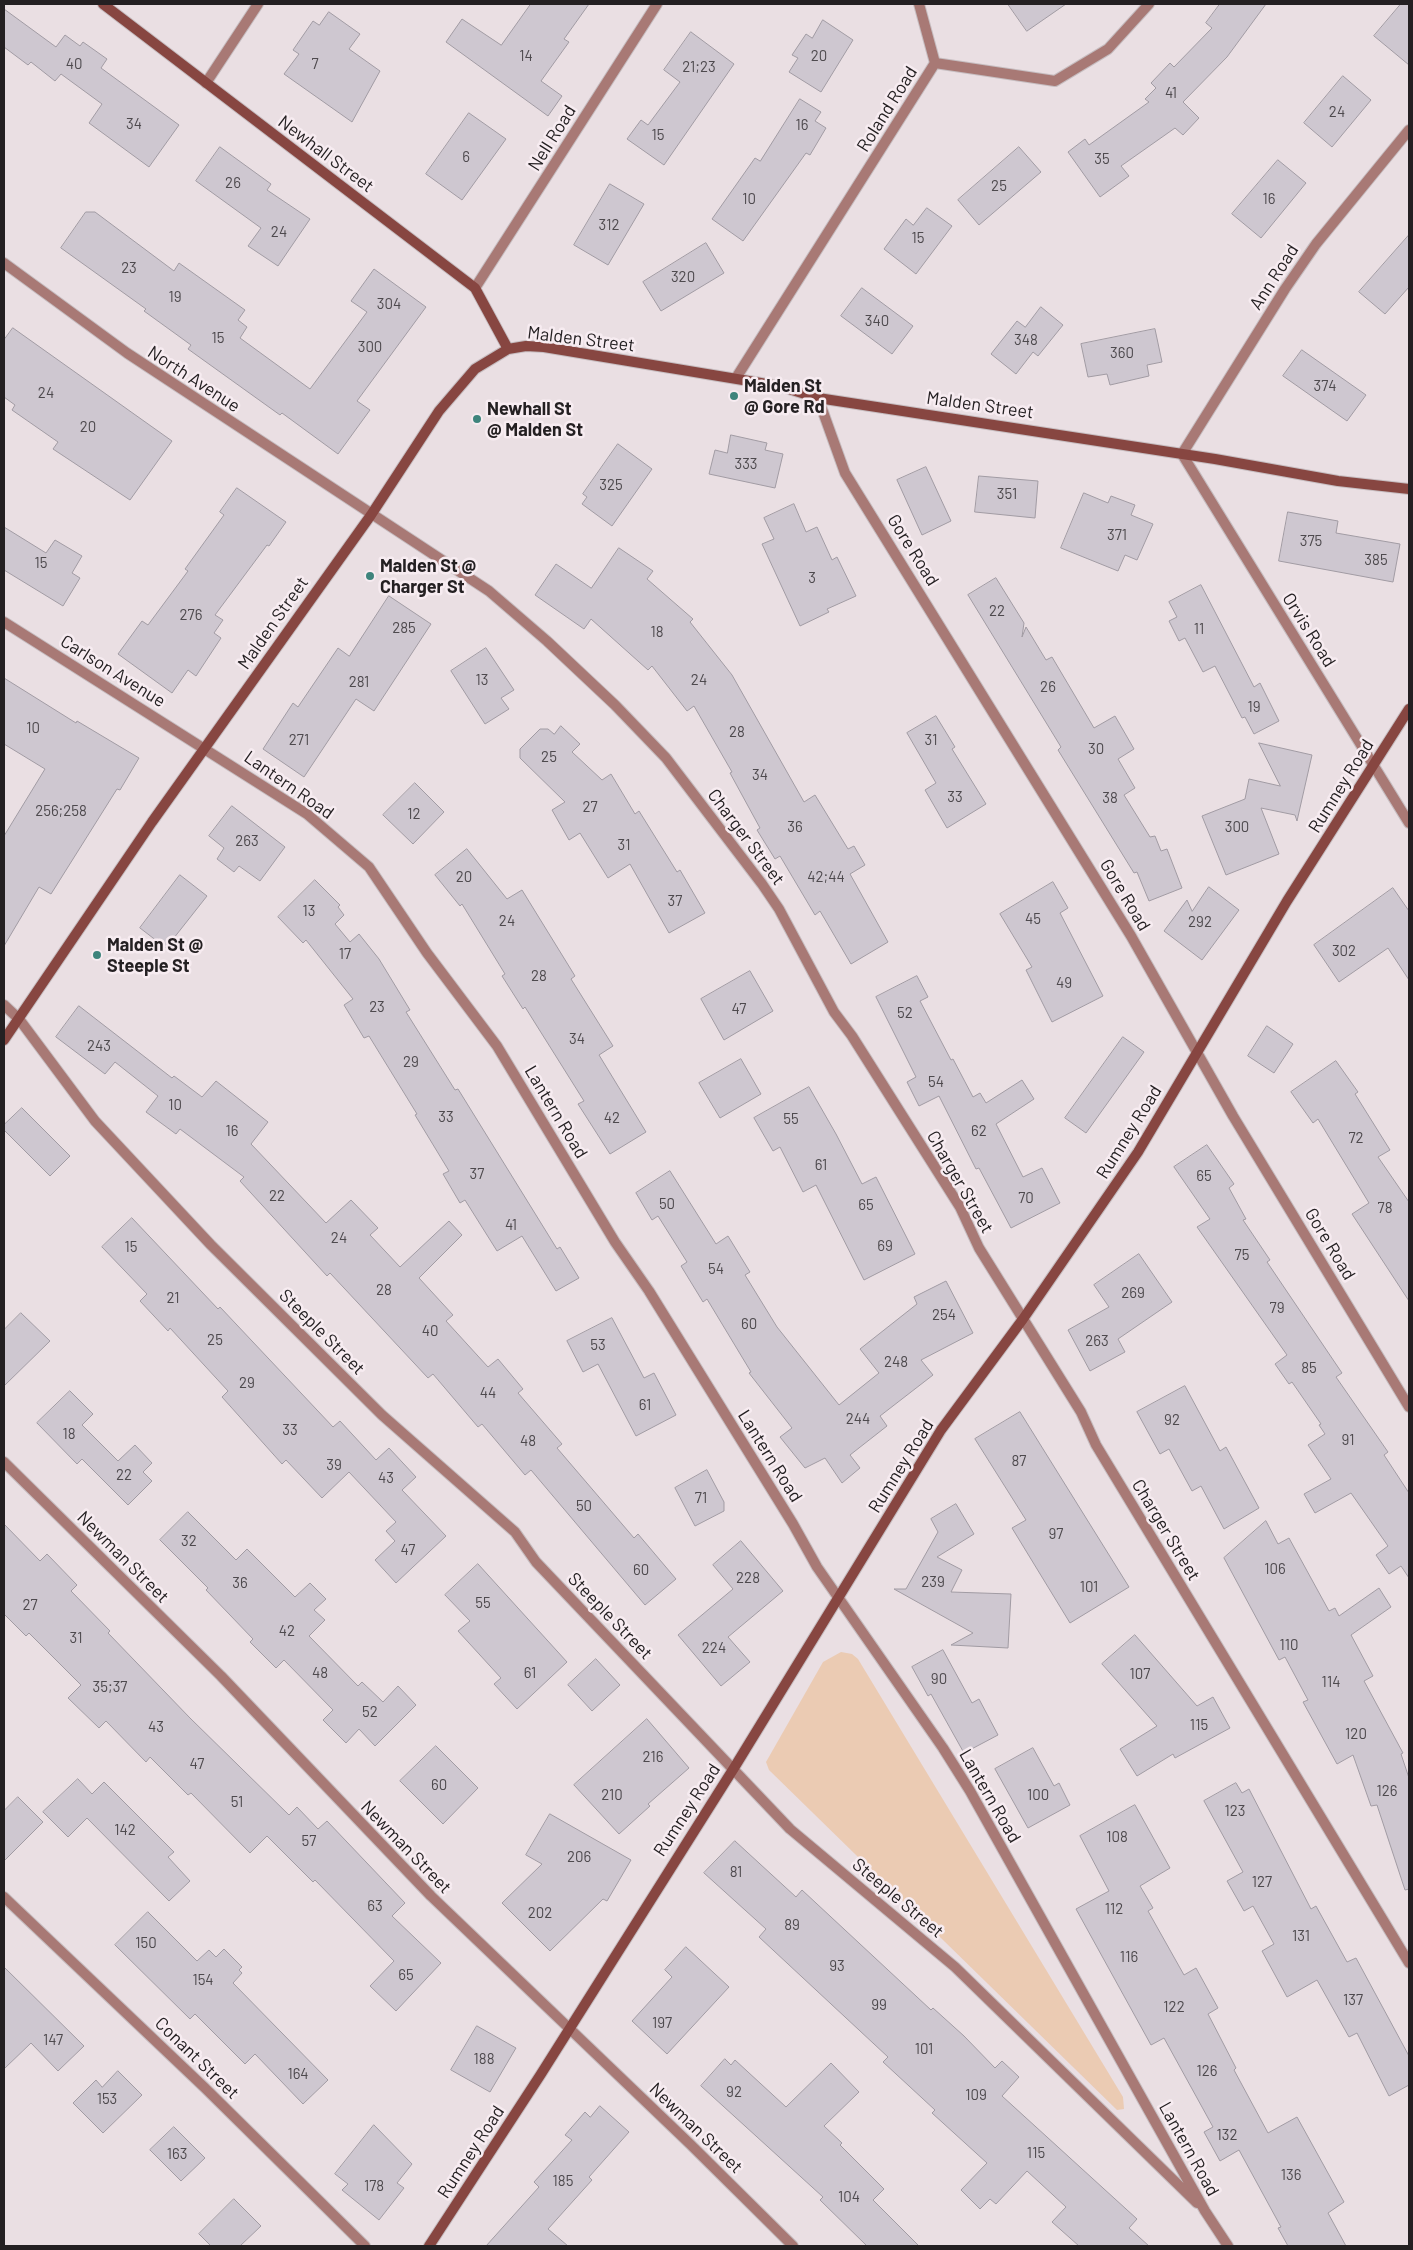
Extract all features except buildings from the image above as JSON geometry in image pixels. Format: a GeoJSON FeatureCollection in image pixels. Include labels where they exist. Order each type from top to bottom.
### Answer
{"type":"FeatureCollection","features":[{"type":"Feature","properties":{"kind":"street","name":"Newhall Street"},"geometry":{"type":"LineString","coordinates":[[103,4],[475,288],[508,349]]}},
{"type":"Feature","properties":{"kind":"street"},"geometry":{"type":"LineString","coordinates":[[206,83],[258,4]]}},
{"type":"Feature","properties":{"kind":"street","name":"Nell Road"},"geometry":{"type":"LineString","coordinates":[[475,288],[656,4]]}},
{"type":"Feature","properties":{"kind":"street"},"geometry":{"type":"LineString","coordinates":[[919,4],[935,63]]}},
{"type":"Feature","properties":{"kind":"street","name":"Roland Road"},"geometry":{"type":"LineString","coordinates":[[736,378],[935,63],[1055,81],[1108,48],[1149,4]]}},
{"type":"Feature","properties":{"kind":"street","name":"Ann Road"},"geometry":{"type":"LineString","coordinates":[[1182,454],[1285,289],[1311,251],[1409,130]]}},
{"type":"Feature","properties":{"kind":"street","name":"North Avenue"},"geometry":{"type":"LineString","coordinates":[[4,263],[127,354],[371,515]]}},
{"type":"Feature","properties":{"kind":"street","name":"Malden Street"},"geometry":{"type":"LineString","coordinates":[[4,1040],[152,822],[371,515],[439,411],[458,385],[475,369],[508,349],[526,346],[544,347],[779,386],[818,398],[1042,431],[1338,481],[1409,489]]}},
{"type":"Feature","properties":{"kind":"street","name":"Gore Road"},"geometry":{"type":"LineString","coordinates":[[818,398],[845,472],[1127,928],[1233,1116],[1409,1407]]}},
{"type":"Feature","properties":{"kind":"street","name":"Orvis Road"},"geometry":{"type":"LineString","coordinates":[[1182,454],[1409,823]]}},
{"type":"Feature","properties":{"kind":"street","name":"Charger Street"},"geometry":{"type":"LineString","coordinates":[[371,515],[489,591],[615,705],[666,758],[762,884],[779,909],[834,1012],[852,1036],[960,1207],[979,1248],[1081,1412],[1101,1454],[1405,1948],[1409,1962]]}},
{"type":"Feature","properties":{"kind":"street","name":"Carlson Avenue"},"geometry":{"type":"LineString","coordinates":[[4,622],[205,749]]}},
{"type":"Feature","properties":{"kind":"street","name":"Rumney Road"},"geometry":{"type":"LineString","coordinates":[[429,2246],[734,1768],[941,1430],[1023,1318],[1138,1152],[1287,901],[1409,709]]}},
{"type":"Feature","properties":{"kind":"street","name":"Lantern Road"},"geometry":{"type":"LineString","coordinates":[[205,749],[307,814],[369,867],[427,953],[497,1046],[615,1242],[649,1291],[817,1567],[943,1748],[970,1791],[1205,2211],[1228,2246]]}},
{"type":"Feature","properties":{"kind":"street","name":"Steeple Street"},"geometry":{"type":"LineString","coordinates":[[4,1005],[19,1019],[95,1121],[211,1245],[382,1415],[515,1532],[536,1562],[790,1829],[976,1988],[1205,2211]]}},
{"type":"Feature","properties":{"kind":"street","name":"Newman Street"},"geometry":{"type":"LineString","coordinates":[[4,1462],[221,1676],[431,1896],[690,2144],[793,2246]]}},
{"type":"Feature","properties":{"kind":"street","name":"Conant Street"},"geometry":{"type":"LineString","coordinates":[[4,1896],[205,2088],[365,2246]]}},
{"type":"Feature","properties":{"kind":"shaded area"},"geometry":{"type":"Polygon","coordinates":[[[841,1652],[852,1654],[858,1659],[1123,2097],[1124,2109],[1117,2110],[769,1770],[766,1762],[823,1662],[841,1652]]]}},
{"type":"Feature","properties":{"kind":"place","name":"Malden St @ Gore Rd"},"geometry":{"type":"Point","coordinates":[734,396]}},
{"type":"Feature","properties":{"kind":"place","name":"Newhall St @ Malden St"},"geometry":{"type":"Point","coordinates":[477,419]}},
{"type":"Feature","properties":{"kind":"place","name":"Malden St @ Charger St"},"geometry":{"type":"Point","coordinates":[370,576]}},
{"type":"Feature","properties":{"kind":"place","name":"Malden St @ Steeple St"},"geometry":{"type":"Point","coordinates":[97,955]}}]}
